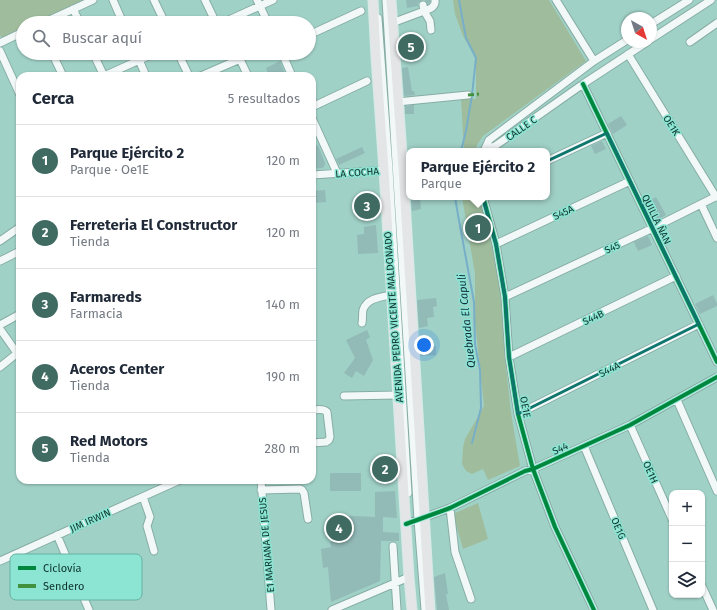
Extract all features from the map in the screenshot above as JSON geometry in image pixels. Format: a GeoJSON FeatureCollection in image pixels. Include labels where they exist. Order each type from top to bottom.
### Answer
{"type":"FeatureCollection","features":[{"type":"Feature","properties":{"kind":"main road","name":"AVENIDA PEDRO VICENTE MALDONADO"},"geometry":{"type":"LineString","coordinates":[[373,0],[376,57],[393,169],[421,519],[430,610]]}},
{"type":"Feature","properties":{"kind":"main road","name":"AVENIDA PEDRO VICENTE MALDONADO"},"geometry":{"type":"LineString","coordinates":[[390,0],[398,102],[393,169],[391,295],[408,524],[409,577],[412,610]]}},
{"type":"Feature","properties":{"kind":"street"},"geometry":{"type":"LineString","coordinates":[[58,16],[93,0]]}},
{"type":"Feature","properties":{"kind":"street"},"geometry":{"type":"LineString","coordinates":[[113,0],[120,16]]}},
{"type":"Feature","properties":{"kind":"street"},"geometry":{"type":"LineString","coordinates":[[154,0],[162,16]]}},
{"type":"Feature","properties":{"kind":"street"},"geometry":{"type":"LineString","coordinates":[[205,0],[213,16]]}},
{"type":"Feature","properties":{"kind":"street"},"geometry":{"type":"LineString","coordinates":[[236,16],[259,3],[274,0]]}},
{"type":"Feature","properties":{"kind":"street"},"geometry":{"type":"LineString","coordinates":[[377,0],[393,169]]}},
{"type":"Feature","properties":{"kind":"street"},"geometry":{"type":"LineString","coordinates":[[386,0],[408,524],[416,610]]}},
{"type":"Feature","properties":{"kind":"street"},"geometry":{"type":"LineString","coordinates":[[392,23],[423,8],[430,9],[434,6],[435,0]]}},
{"type":"Feature","properties":{"kind":"street"},"geometry":{"type":"LineString","coordinates":[[657,20],[689,0]]}},
{"type":"Feature","properties":{"kind":"street"},"geometry":{"type":"LineString","coordinates":[[559,1],[594,61]]}},
{"type":"Feature","properties":{"kind":"street"},"geometry":{"type":"LineString","coordinates":[[657,35],[713,1]]}},
{"type":"Feature","properties":{"kind":"street"},"geometry":{"type":"LineString","coordinates":[[259,3],[265,16]]}},
{"type":"Feature","properties":{"kind":"street"},"geometry":{"type":"LineString","coordinates":[[423,8],[432,30]]}},
{"type":"Feature","properties":{"kind":"street"},"geometry":{"type":"LineString","coordinates":[[73,9],[76,16]]}},
{"type":"Feature","properties":{"kind":"street"},"geometry":{"type":"LineString","coordinates":[[316,32],[361,11]]}},
{"type":"Feature","properties":{"kind":"street"},"geometry":{"type":"LineString","coordinates":[[690,42],[717,23]]}},
{"type":"Feature","properties":{"kind":"street"},"geometry":{"type":"LineString","coordinates":[[0,43],[16,35]]}},
{"type":"Feature","properties":{"kind":"street","name":"CALLE C"},"geometry":{"type":"LineString","coordinates":[[485,148],[489,140],[594,61],[621,44]]}},
{"type":"Feature","properties":{"kind":"street","name":"CALLE C"},"geometry":{"type":"LineString","coordinates":[[491,148],[638,48]]}},
{"type":"Feature","properties":{"kind":"street","name":"OE1K"},"geometry":{"type":"LineString","coordinates":[[628,54],[716,196]]}},
{"type":"Feature","properties":{"kind":"street"},"geometry":{"type":"LineString","coordinates":[[1,55],[16,87]]}},
{"type":"Feature","properties":{"kind":"street"},"geometry":{"type":"LineString","coordinates":[[55,60],[60,72]]}},
{"type":"Feature","properties":{"kind":"street"},"geometry":{"type":"LineString","coordinates":[[96,60],[102,72]]}},
{"type":"Feature","properties":{"kind":"street"},"geometry":{"type":"LineString","coordinates":[[113,72],[140,60],[144,72]]}},
{"type":"Feature","properties":{"kind":"street"},"geometry":{"type":"LineString","coordinates":[[181,60],[187,72]]}},
{"type":"Feature","properties":{"kind":"street"},"geometry":{"type":"LineString","coordinates":[[209,72],[231,60]]}},
{"type":"Feature","properties":{"kind":"street"},"geometry":{"type":"LineString","coordinates":[[241,60],[246,72]]}},
{"type":"Feature","properties":{"kind":"street"},"geometry":{"type":"LineString","coordinates":[[285,60],[290,72]]}},
{"type":"Feature","properties":{"kind":"street"},"geometry":{"type":"LineString","coordinates":[[316,105],[367,81]]}},
{"type":"Feature","properties":{"kind":"street","name":"QUILLA ÑAN"},"geometry":{"type":"LineString","coordinates":[[583,84],[717,362]]}},
{"type":"Feature","properties":{"kind":"street"},"geometry":{"type":"LineString","coordinates":[[398,102],[468,95]]}},
{"type":"Feature","properties":{"kind":"street"},"geometry":{"type":"LineString","coordinates":[[316,127],[337,173]]}},
{"type":"Feature","properties":{"kind":"street"},"geometry":{"type":"LineString","coordinates":[[550,160],[607,133]]}},
{"type":"Feature","properties":{"kind":"street","name":"LA COCHA"},"geometry":{"type":"LineString","coordinates":[[316,175],[393,169]]}},
{"type":"Feature","properties":{"kind":"street","name":"S45A"},"geometry":{"type":"LineString","coordinates":[[496,244],[630,181]]}},
{"type":"Feature","properties":{"kind":"street","name":"S45"},"geometry":{"type":"LineString","coordinates":[[505,297],[653,228],[716,196]]}},
{"type":"Feature","properties":{"kind":"street","name":"OE1E"},"geometry":{"type":"LineString","coordinates":[[484,200],[496,244],[505,297],[509,357],[518,414],[533,469],[555,527],[594,610]]}},
{"type":"Feature","properties":{"kind":"street"},"geometry":{"type":"LineString","coordinates":[[701,204],[717,238]]}},
{"type":"Feature","properties":{"kind":"street"},"geometry":{"type":"LineString","coordinates":[[0,241],[16,230]]}},
{"type":"Feature","properties":{"kind":"street"},"geometry":{"type":"LineString","coordinates":[[0,261],[16,253]]}},
{"type":"Feature","properties":{"kind":"street","name":"S44B"},"geometry":{"type":"LineString","coordinates":[[509,357],[676,276]]}},
{"type":"Feature","properties":{"kind":"street"},"geometry":{"type":"LineString","coordinates":[[362,324],[363,310],[367,304],[373,299],[391,295]]}},
{"type":"Feature","properties":{"kind":"street"},"geometry":{"type":"LineString","coordinates":[[0,325],[16,316]]}},
{"type":"Feature","properties":{"kind":"street","name":"S44A"},"geometry":{"type":"LineString","coordinates":[[518,414],[699,324]]}},
{"type":"Feature","properties":{"kind":"street"},"geometry":{"type":"LineString","coordinates":[[0,329],[16,348]]}},
{"type":"Feature","properties":{"kind":"street"},"geometry":{"type":"LineString","coordinates":[[0,367],[16,354]]}},
{"type":"Feature","properties":{"kind":"street","name":"S44"},"geometry":{"type":"LineString","coordinates":[[408,524],[450,508],[525,471],[533,469],[630,425],[717,377]]}},
{"type":"Feature","properties":{"kind":"street"},"geometry":{"type":"LineString","coordinates":[[344,396],[398,395]]}},
{"type":"Feature","properties":{"kind":"street"},"geometry":{"type":"LineString","coordinates":[[676,400],[717,491]]}},
{"type":"Feature","properties":{"kind":"street"},"geometry":{"type":"LineString","coordinates":[[316,410],[322,409],[327,412],[330,437],[326,442],[316,443]]}},
{"type":"Feature","properties":{"kind":"street","name":"OE1H"},"geometry":{"type":"LineString","coordinates":[[630,425],[669,512]]}},
{"type":"Feature","properties":{"kind":"street","name":"OE1G"},"geometry":{"type":"LineString","coordinates":[[584,446],[653,610]]}},
{"type":"Feature","properties":{"kind":"street","name":"JIM IRWIN"},"geometry":{"type":"LineString","coordinates":[[15,554],[171,484]]}},
{"type":"Feature","properties":{"kind":"street","name":"E1 MARIANA DE JESUS"},"geometry":{"type":"LineString","coordinates":[[261,484],[271,610]]}},
{"type":"Feature","properties":{"kind":"street"},"geometry":{"type":"LineString","coordinates":[[261,490],[302,490],[304,493],[308,520]]}},
{"type":"Feature","properties":{"kind":"street"},"geometry":{"type":"LineString","coordinates":[[143,497],[150,517],[147,526],[154,551]]}},
{"type":"Feature","properties":{"kind":"street"},"geometry":{"type":"LineString","coordinates":[[450,508],[456,552],[471,599]]}},
{"type":"Feature","properties":{"kind":"street"},"geometry":{"type":"LineString","coordinates":[[421,519],[424,610]]}},
{"type":"Feature","properties":{"kind":"street"},"geometry":{"type":"LineString","coordinates":[[57,535],[65,554]]}},
{"type":"Feature","properties":{"kind":"street"},"geometry":{"type":"LineString","coordinates":[[393,546],[397,610]]}},
{"type":"Feature","properties":{"kind":"street","name":"JIM IRWIN"},"geometry":{"type":"LineString","coordinates":[[0,561],[10,556]]}},
{"type":"Feature","properties":{"kind":"street"},"geometry":{"type":"LineString","coordinates":[[332,610],[350,607],[409,577]]}},
{"type":"Feature","properties":{"kind":"street"},"geometry":{"type":"LineString","coordinates":[[705,593],[713,610]]}},
{"type":"Feature","properties":{"kind":"street"},"geometry":{"type":"LineString","coordinates":[[85,600],[89,610]]}},
{"type":"Feature","properties":{"kind":"highlighted area"},"geometry":{"type":"Polygon","coordinates":[[[607,133],[699,324],[518,414],[509,357],[505,297],[496,244],[481,192],[607,133]]]}},
{"type":"Feature","properties":{"kind":"green space"},"geometry":{"type":"Polygon","coordinates":[[[0,0],[85,0],[50,16],[16,16],[16,31],[2,38],[0,35],[0,0]]]}},
{"type":"Feature","properties":{"kind":"green space"},"geometry":{"type":"Polygon","coordinates":[[[453,0],[549,0],[586,61],[483,136],[476,148],[464,148],[461,99],[476,99],[476,58],[463,36],[455,14],[453,0]]]}},
{"type":"Feature","properties":{"kind":"green space"},"geometry":{"type":"Polygon","coordinates":[[[463,200],[481,200],[492,245],[503,296],[505,357],[511,413],[520,466],[488,480],[483,469],[472,474],[466,471],[462,464],[465,439],[484,406],[475,322],[475,274],[463,200]]]}},
{"type":"Feature","properties":{"kind":"green space"},"geometry":{"type":"Polygon","coordinates":[[[478,503],[488,539],[463,549],[453,514],[478,503]]]}},
{"type":"Feature","properties":{"kind":"building"},"geometry":{"type":"Polygon","coordinates":[[[406,0],[422,0],[418,3],[418,6],[407,8],[406,0]]]}},
{"type":"Feature","properties":{"kind":"building"},"geometry":{"type":"Polygon","coordinates":[[[425,0],[430,0],[430,2],[428,4],[425,0]]]}},
{"type":"Feature","properties":{"kind":"building"},"geometry":{"type":"Polygon","coordinates":[[[423,40],[425,49],[401,54],[400,45],[423,40]]]}},
{"type":"Feature","properties":{"kind":"building"},"geometry":{"type":"Polygon","coordinates":[[[280,61],[284,72],[268,72],[266,68],[280,61]]]}},
{"type":"Feature","properties":{"kind":"building"},"geometry":{"type":"Polygon","coordinates":[[[408,67],[412,91],[414,91],[415,95],[404,96],[402,68],[408,67]]]}},
{"type":"Feature","properties":{"kind":"building"},"geometry":{"type":"Polygon","coordinates":[[[414,105],[414,114],[405,114],[405,106],[414,105]]]}},
{"type":"Feature","properties":{"kind":"building"},"geometry":{"type":"Polygon","coordinates":[[[621,116],[627,125],[613,134],[608,124],[621,116]]]}},
{"type":"Feature","properties":{"kind":"building"},"geometry":{"type":"Polygon","coordinates":[[[602,141],[606,149],[595,154],[591,146],[602,141]]]}},
{"type":"Feature","properties":{"kind":"building"},"geometry":{"type":"Polygon","coordinates":[[[318,145],[325,163],[324,167],[322,168],[316,169],[316,146],[318,145]]]}},
{"type":"Feature","properties":{"kind":"building"},"geometry":{"type":"Polygon","coordinates":[[[362,147],[365,153],[339,165],[336,159],[362,147]]]}},
{"type":"Feature","properties":{"kind":"building"},"geometry":{"type":"Polygon","coordinates":[[[325,190],[326,202],[316,203],[316,191],[325,190]]]}},
{"type":"Feature","properties":{"kind":"building"},"geometry":{"type":"Polygon","coordinates":[[[656,197],[666,215],[657,220],[647,202],[656,197]]]}},
{"type":"Feature","properties":{"kind":"building"},"geometry":{"type":"Polygon","coordinates":[[[411,200],[420,200],[421,209],[412,211],[411,200]]]}},
{"type":"Feature","properties":{"kind":"building"},"geometry":{"type":"Polygon","coordinates":[[[376,225],[378,253],[358,254],[357,235],[364,234],[364,227],[376,225]]]}},
{"type":"Feature","properties":{"kind":"building"},"geometry":{"type":"Polygon","coordinates":[[[648,236],[652,245],[638,251],[634,242],[648,236]]]}},
{"type":"Feature","properties":{"kind":"building"},"geometry":{"type":"Polygon","coordinates":[[[713,295],[717,306],[700,314],[695,304],[713,295]]]}},
{"type":"Feature","properties":{"kind":"building"},"geometry":{"type":"Polygon","coordinates":[[[436,298],[437,306],[433,307],[434,317],[427,318],[428,326],[419,328],[417,300],[436,298]]]}},
{"type":"Feature","properties":{"kind":"building"},"geometry":{"type":"Polygon","coordinates":[[[367,330],[370,337],[366,340],[373,360],[364,376],[356,371],[352,378],[344,373],[355,358],[346,340],[367,330]]]}},
{"type":"Feature","properties":{"kind":"building"},"geometry":{"type":"Polygon","coordinates":[[[430,337],[431,346],[436,346],[436,355],[420,356],[419,338],[430,337]]]}},
{"type":"Feature","properties":{"kind":"building"},"geometry":{"type":"Polygon","coordinates":[[[377,466],[393,466],[393,473],[377,473],[377,466]]]}},
{"type":"Feature","properties":{"kind":"building"},"geometry":{"type":"Polygon","coordinates":[[[330,473],[361,473],[361,491],[330,491],[330,473]]]}},
{"type":"Feature","properties":{"kind":"building"},"geometry":{"type":"Polygon","coordinates":[[[395,491],[397,518],[383,517],[383,532],[399,533],[399,541],[381,541],[380,581],[331,602],[328,567],[323,568],[321,549],[331,547],[330,542],[334,540],[332,515],[375,517],[375,492],[395,491]]]}},
{"type":"Feature","properties":{"kind":"building"},"geometry":{"type":"Polygon","coordinates":[[[445,573],[448,594],[446,594],[449,610],[437,610],[434,577],[445,573]]]}},
{"type":"Feature","properties":{"kind":"waterway","name":"Quebrada El Capuli"},"geometry":{"type":"LineString","coordinates":[[459,0],[466,38],[476,58],[472,95],[462,148]]}},
{"type":"Feature","properties":{"kind":"waterway","name":"Quebrada El Capuli"},"geometry":{"type":"LineString","coordinates":[[456,200],[474,302],[475,344],[480,370],[481,408],[472,443]]}},
{"type":"Feature","properties":{"kind":"marked path"},"geometry":{"type":"LineString","coordinates":[[468,95],[479,94]]}},
{"type":"Feature","properties":{"kind":"cycle path"},"geometry":{"type":"LineString","coordinates":[[583,84],[717,362]]}},
{"type":"Feature","properties":{"kind":"cycle path"},"geometry":{"type":"LineString","coordinates":[[484,200],[496,244],[505,297],[509,357],[518,414],[533,469],[555,527],[594,610]]}},
{"type":"Feature","properties":{"kind":"cycle path"},"geometry":{"type":"LineString","coordinates":[[406,524],[450,508],[525,471],[533,469],[630,425],[717,377]]}},
{"type":"Feature","properties":{"kind":"place","name":"Red Motors"},"geometry":{"type":"Point","coordinates":[411,47]}},
{"type":"Feature","properties":{"kind":"place","name":"Farmareds"},"geometry":{"type":"Point","coordinates":[367,206]}},
{"type":"Feature","properties":{"kind":"place","name":"Parque Ejército 2"},"geometry":{"type":"Point","coordinates":[478,228]}},
{"type":"Feature","properties":{"kind":"place","name":"Ferreteria El Constructor"},"geometry":{"type":"Point","coordinates":[385,469]}},
{"type":"Feature","properties":{"kind":"place","name":"Aceros Center"},"geometry":{"type":"Point","coordinates":[339,528]}}]}
